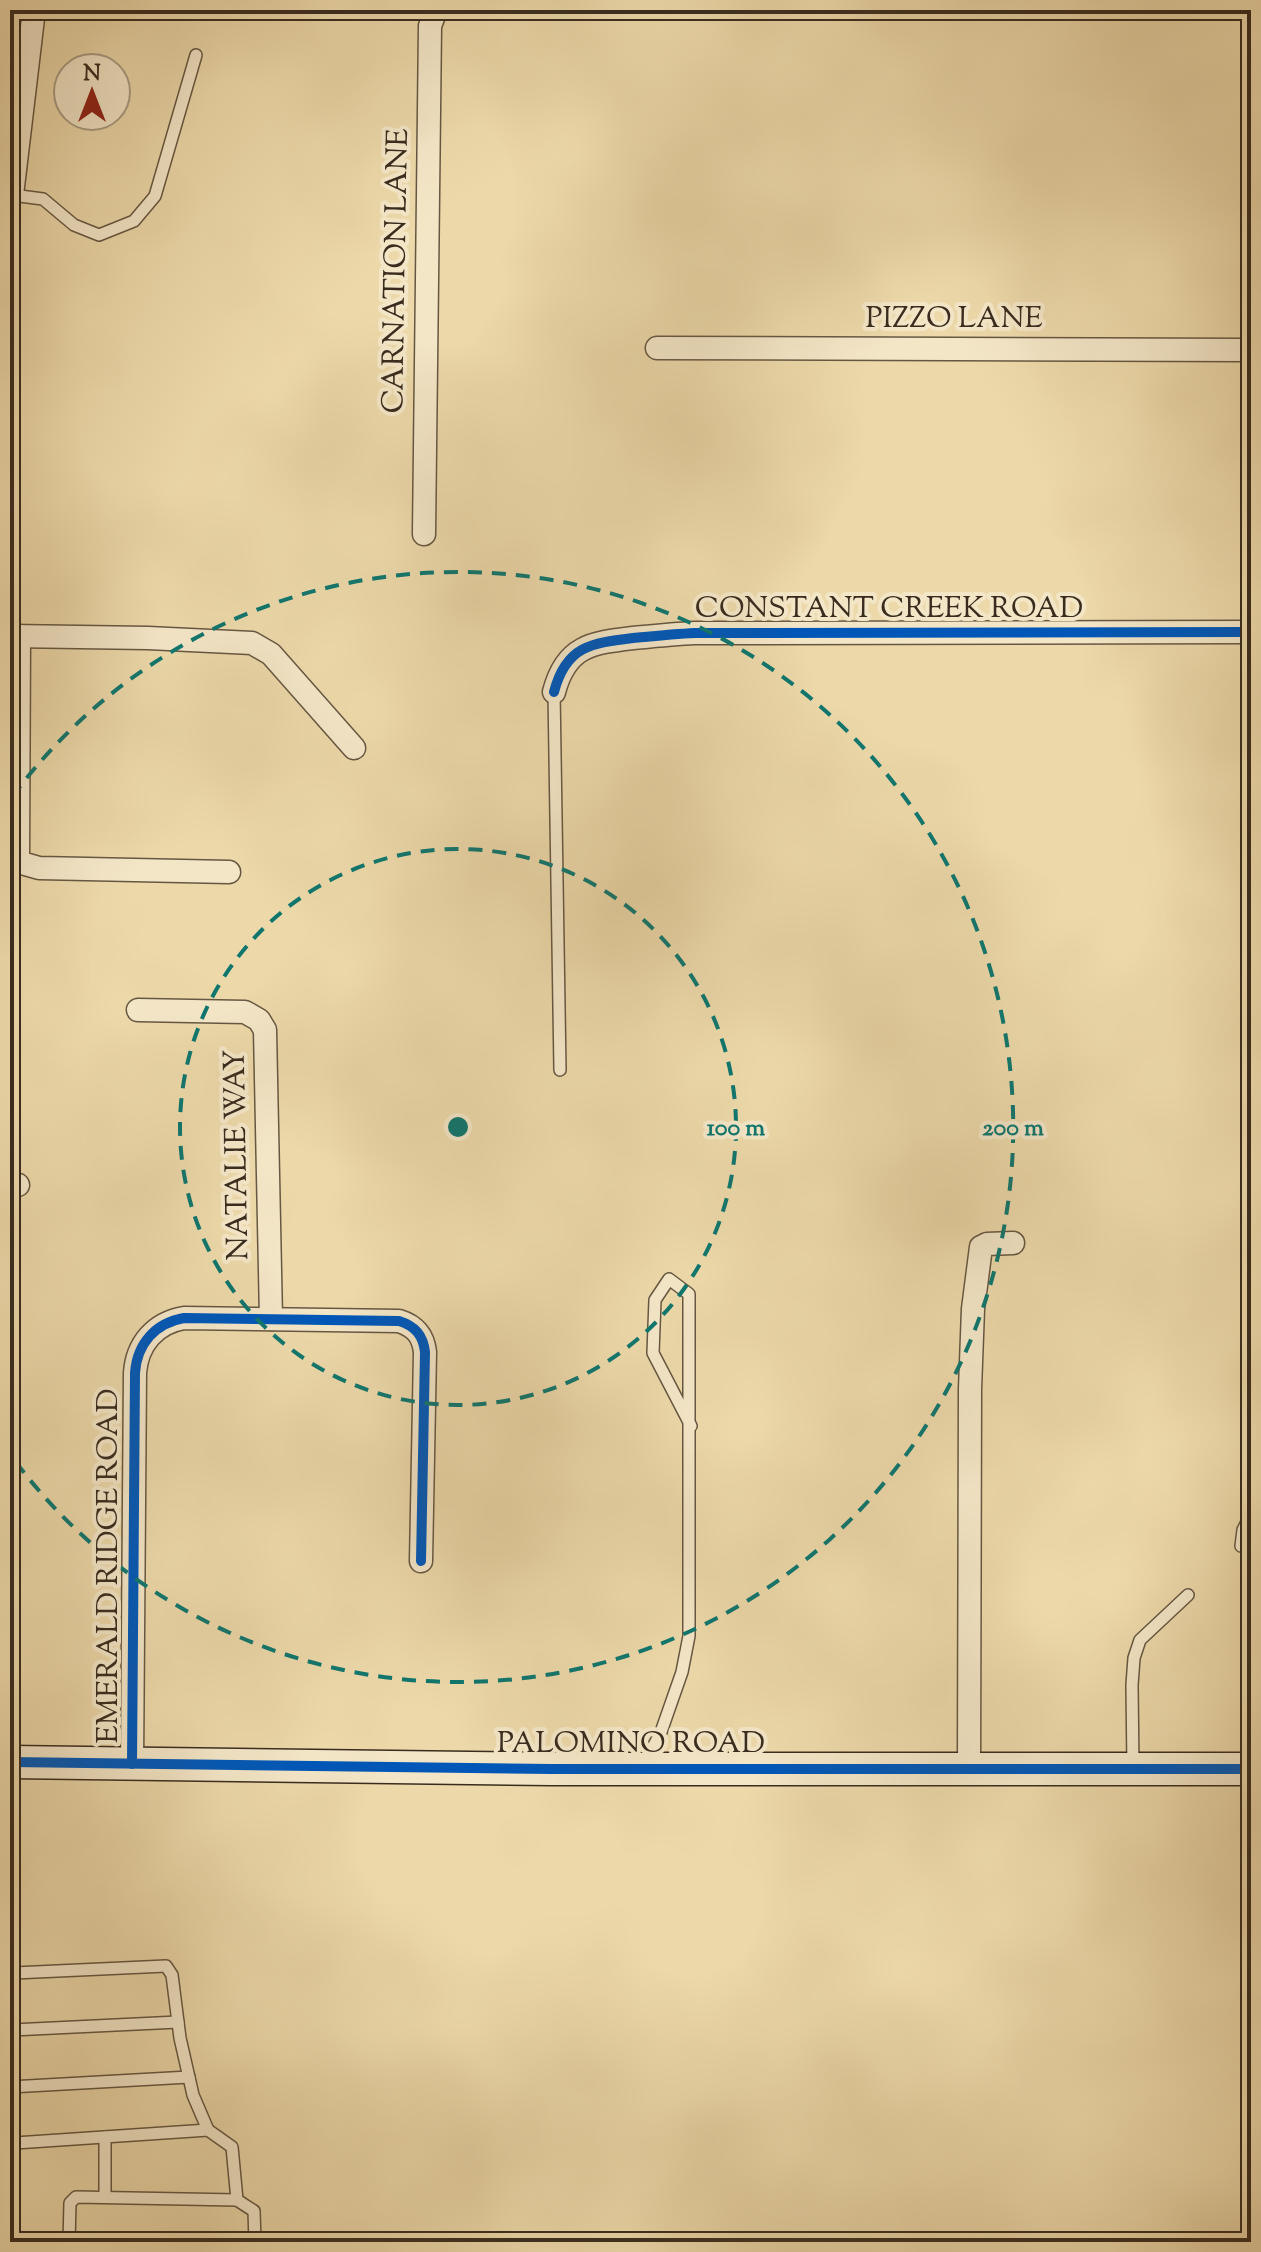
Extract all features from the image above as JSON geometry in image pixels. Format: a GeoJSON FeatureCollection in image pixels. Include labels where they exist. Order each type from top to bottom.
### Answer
{"type":"FeatureCollection","features":[{"type":"Feature","properties":{"kind":"street"},"geometry":{"type":"LineString","coordinates":[[12,195],[34,10]]}},
{"type":"Feature","properties":{"kind":"street","name":"CARNATION LANE"},"geometry":{"type":"LineString","coordinates":[[424,534],[430,26],[436,10]]}},
{"type":"Feature","properties":{"kind":"street","name":"PIZZO LANE"},"geometry":{"type":"LineString","coordinates":[[657,348],[1251,350]]}},
{"type":"Feature","properties":{"kind":"street","name":"CONSTANT CREEK ROAD"},"geometry":{"type":"LineString","coordinates":[[554,692],[559,672],[568,660],[593,643],[657,635],[1251,632]]}},
{"type":"Feature","properties":{"kind":"street"},"geometry":{"type":"LineString","coordinates":[[229,872],[39,868],[18,862],[14,636],[252,643],[271,654],[354,748]]}},
{"type":"Feature","properties":{"kind":"street","name":"NATALIE WAY"},"geometry":{"type":"LineString","coordinates":[[138,1010],[245,1012],[259,1020],[265,1030],[271,1319]]}},
{"type":"Feature","properties":{"kind":"street"},"geometry":{"type":"LineString","coordinates":[[969,1769],[973,1309],[981,1247],[1013,1243]]}},
{"type":"Feature","properties":{"kind":"street","name":"EMERALD RIDGE ROAD"},"geometry":{"type":"LineString","coordinates":[[132,1764],[136,1364],[144,1342],[157,1328],[184,1318],[271,1319]]}},
{"type":"Feature","properties":{"kind":"street"},"geometry":{"type":"LineString","coordinates":[[271,1319],[399,1321],[413,1327],[419,1334],[425,1352],[421,1561]]}},
{"type":"Feature","properties":{"kind":"street","name":"PALOMINO ROAD"},"geometry":{"type":"LineString","coordinates":[[10,1762],[642,1769],[1251,1769]]}},
{"type":"Feature","properties":{"kind":"lane"},"geometry":{"type":"LineString","coordinates":[[12,195],[43,199],[74,225],[99,235],[134,221],[155,196],[196,55]]}},
{"type":"Feature","properties":{"kind":"lane"},"geometry":{"type":"LineString","coordinates":[[554,692],[560,1070]]}},
{"type":"Feature","properties":{"kind":"lane"},"geometry":{"type":"LineString","coordinates":[[642,1769],[661,1732],[682,1672],[689,1636],[691,1426],[689,1294],[669,1279],[655,1300],[653,1353],[691,1426]]}},
{"type":"Feature","properties":{"kind":"lane"},"geometry":{"type":"LineString","coordinates":[[1241,1546],[1243,1530],[1251,1514]]}},
{"type":"Feature","properties":{"kind":"lane"},"geometry":{"type":"LineString","coordinates":[[1133,1769],[1134,1658],[1140,1640],[1188,1595]]}},
{"type":"Feature","properties":{"kind":"lane"},"geometry":{"type":"LineString","coordinates":[[10,1892],[14,1973],[10,2074]]}},
{"type":"Feature","properties":{"kind":"lane"},"geometry":{"type":"LineString","coordinates":[[14,1973],[166,1966],[172,1975],[193,2095],[208,2130],[232,2147],[237,2200]]}},
{"type":"Feature","properties":{"kind":"lane"},"geometry":{"type":"LineString","coordinates":[[12,2030],[178,2022]]}},
{"type":"Feature","properties":{"kind":"lane"},"geometry":{"type":"LineString","coordinates":[[10,2087],[189,2077]]}},
{"type":"Feature","properties":{"kind":"lane"},"geometry":{"type":"LineString","coordinates":[[13,2140],[208,2130]]}},
{"type":"Feature","properties":{"kind":"lane"},"geometry":{"type":"LineString","coordinates":[[105,2137],[105,2197]]}},
{"type":"Feature","properties":{"kind":"lane"},"geometry":{"type":"LineString","coordinates":[[69,2242],[70,2203],[76,2197],[105,2197],[237,2200],[254,2211],[255,2242]]}},
{"type":"Feature","properties":{"kind":"cycle path"},"geometry":{"type":"LineString","coordinates":[[554,692],[566,665],[582,650],[605,642],[664,635],[1251,632]]}},
{"type":"Feature","properties":{"kind":"cycle path"},"geometry":{"type":"LineString","coordinates":[[132,1764],[135,1373],[139,1353],[156,1330],[184,1318],[399,1321],[414,1329],[425,1352],[421,1561]]}},
{"type":"Feature","properties":{"kind":"cycle path"},"geometry":{"type":"LineString","coordinates":[[10,1762],[552,1769],[1251,1769]]}}]}
